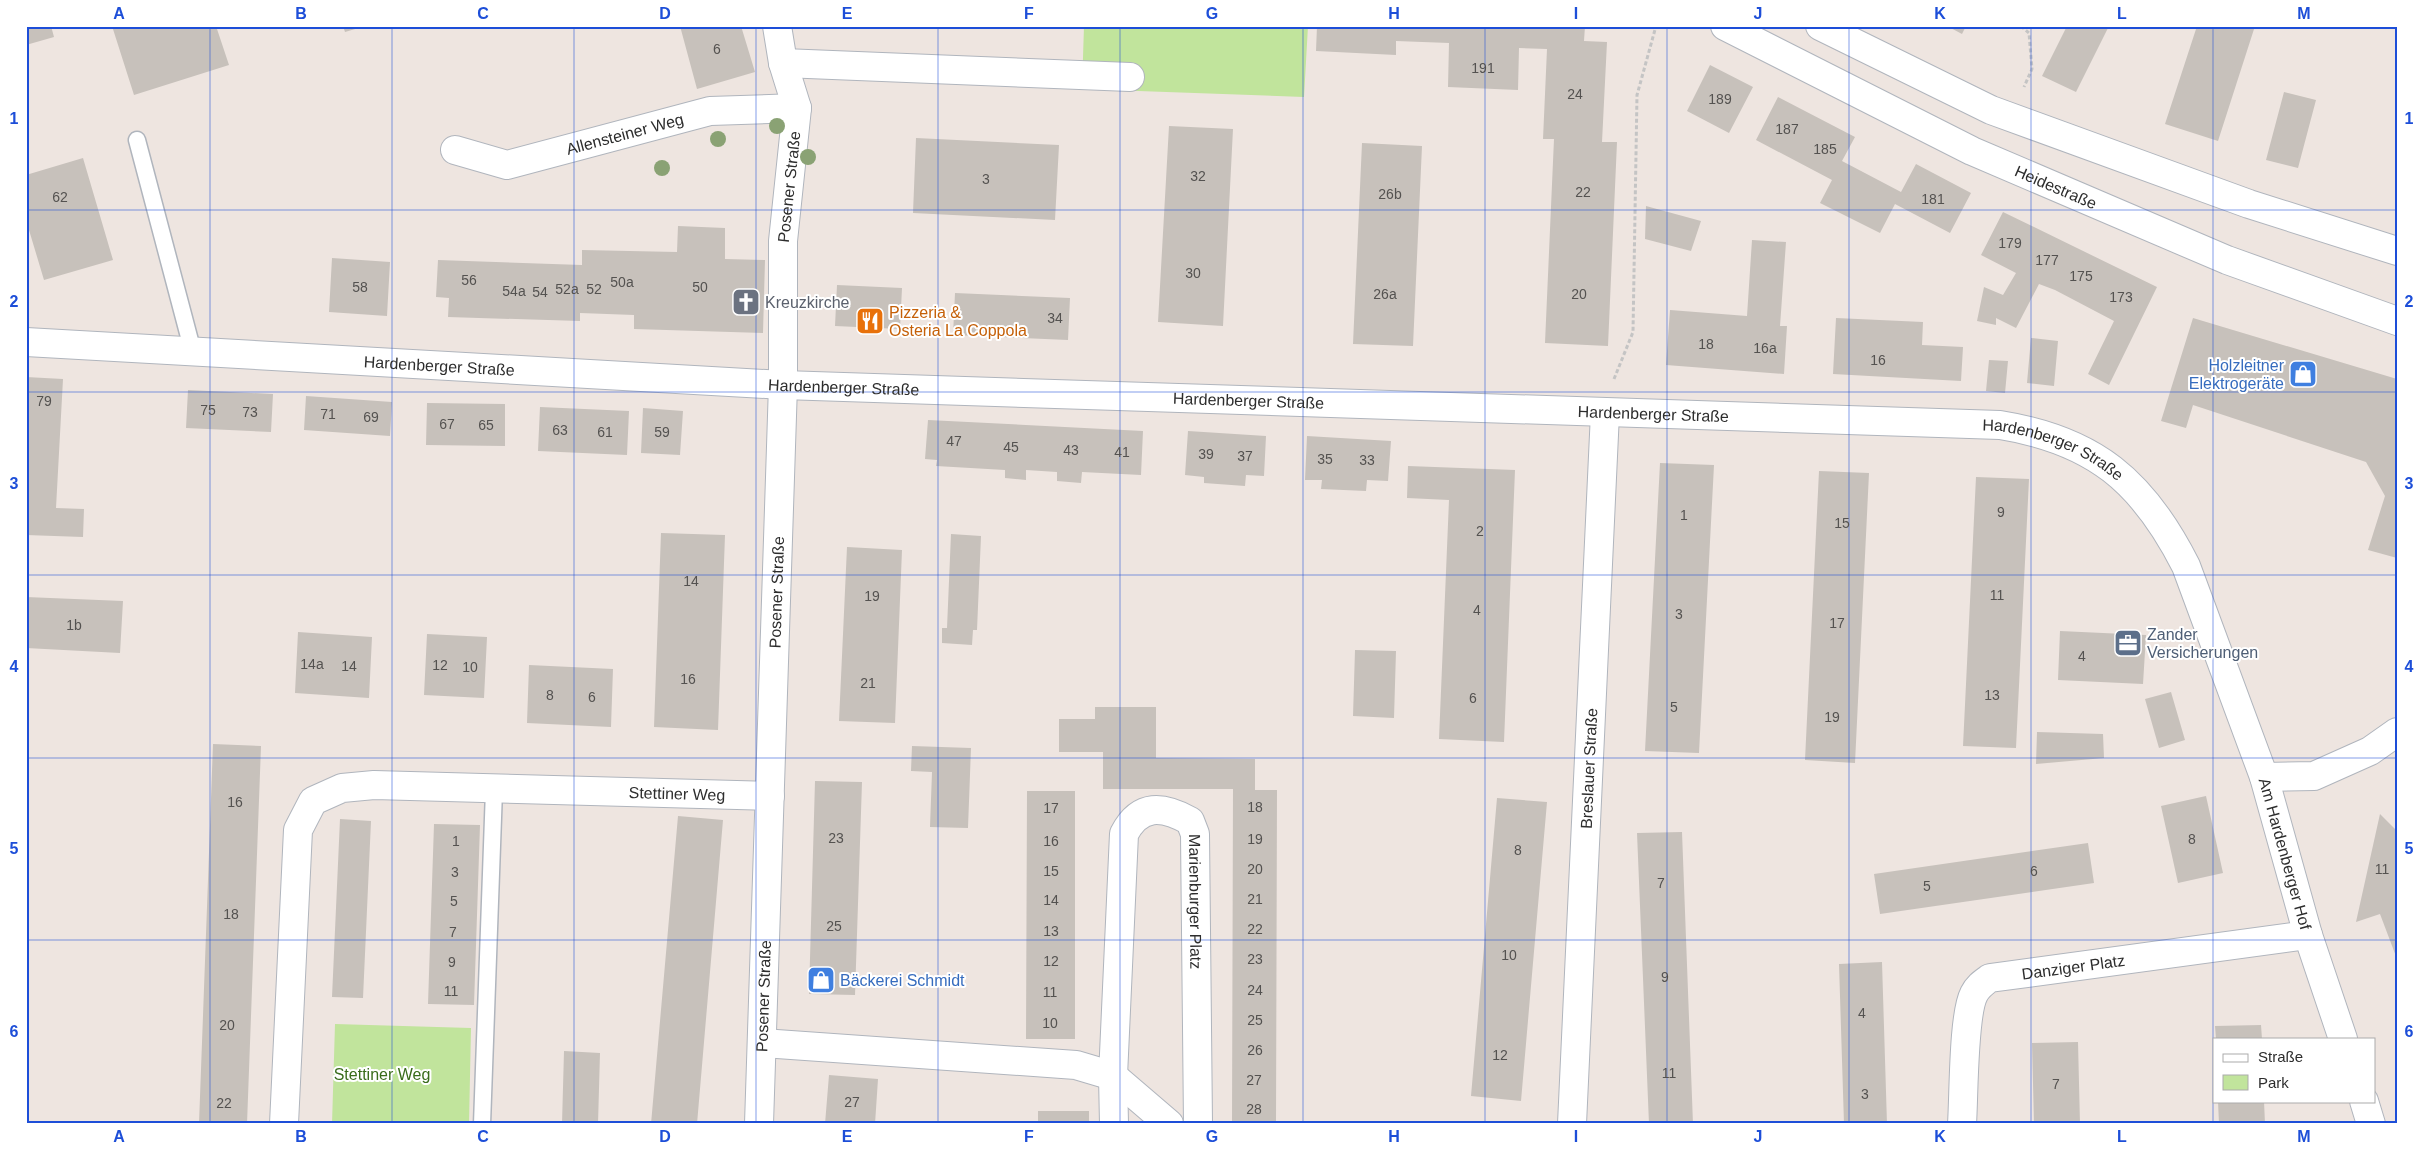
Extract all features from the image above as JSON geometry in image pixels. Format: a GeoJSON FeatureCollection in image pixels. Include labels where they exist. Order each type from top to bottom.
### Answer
{"type":"FeatureCollection","features":[{"type":"Feature","properties":{"kind":"street","name":"Posener Straße"},"geometry":{"type":"LineString","coordinates":[[758,1124],[783,385],[783,242],[797,108],[783,63],[777,26]]}},
{"type":"Feature","properties":{"kind":"street","name":"Heidestraße"},"geometry":{"type":"LineString","coordinates":[[1725,26],[1972,151],[2227,260],[2397,321]]}},
{"type":"Feature","properties":{"kind":"street"},"geometry":{"type":"LineString","coordinates":[[1820,26],[1991,110],[2249,204],[2397,252]]}},
{"type":"Feature","properties":{"kind":"street"},"geometry":{"type":"LineString","coordinates":[[783,63],[1130,77]]}},
{"type":"Feature","properties":{"kind":"street","name":"Allensteiner Weg"},"geometry":{"type":"LineString","coordinates":[[455,150],[507,165],[710,111],[797,108]]}},
{"type":"Feature","properties":{"kind":"street","name":"Hardenberger Straße"},"geometry":{"type":"LineString","coordinates":[[26,342],[783,385],[2000,425],[2029,430],[2058,438],[2085,450],[2110,467],[2135,489],[2172,539],[2186,566],[2264,777]]}},
{"type":"Feature","properties":{"kind":"street","name":"Breslauer Straße"},"geometry":{"type":"LineString","coordinates":[[1572,1124],[1608,413]]}},
{"type":"Feature","properties":{"kind":"street","name":"Am Hardenberger Hof"},"geometry":{"type":"LineString","coordinates":[[2343,1038],[2308,935],[2264,777],[2314,776],[2370,751],[2397,732]]}},
{"type":"Feature","properties":{"kind":"street","name":"Stettiner Weg"},"geometry":{"type":"LineString","coordinates":[[284,1124],[298,830],[313,801],[342,788],[374,785],[494,790],[770,796]]}},
{"type":"Feature","properties":{"kind":"street","name":"Marienburger Platz"},"geometry":{"type":"LineString","coordinates":[[1114,1124],[1113,1076],[1124,834],[1131,820],[1144,813],[1160,809],[1175,813],[1190,821],[1195,834],[1198,1124]]}},
{"type":"Feature","properties":{"kind":"street","name":"Danziger Platz"},"geometry":{"type":"LineString","coordinates":[[1962,1124],[1969,1014],[1973,995],[1980,985],[1990,978],[2308,935]]}},
{"type":"Feature","properties":{"kind":"street"},"geometry":{"type":"LineString","coordinates":[[762,1043],[1076,1065],[1113,1076],[1169,1124]]}},
{"type":"Feature","properties":{"kind":"street"},"geometry":{"type":"LineString","coordinates":[[2364,1102],[2371,1124]]}},
{"type":"Feature","properties":{"kind":"lane"},"geometry":{"type":"LineString","coordinates":[[137,140],[193,352]]}},
{"type":"Feature","properties":{"kind":"lane"},"geometry":{"type":"LineString","coordinates":[[482,1124],[494,790]]}},
{"type":"Feature","properties":{"kind":"path"},"geometry":{"type":"LineString","coordinates":[[1608,413],[1612,385],[1633,332],[1637,95],[1656,26]]}},
{"type":"Feature","properties":{"kind":"path"},"geometry":{"type":"LineString","coordinates":[[2021,26],[2029,33],[2032,69],[2024,87]]}},
{"type":"Feature","properties":{"kind":"green space"},"geometry":{"type":"Polygon","coordinates":[[[1084,26],[1308,26],[1304,97],[1082,89],[1084,26]]]}},
{"type":"Feature","properties":{"kind":"green space","name":"Stettiner Weg"},"geometry":{"type":"Polygon","coordinates":[[[335,1024],[471,1028],[469,1124],[332,1124],[335,1024]]]}},
{"type":"Feature","properties":{"kind":"building"},"geometry":{"type":"Polygon","coordinates":[[[26,26],[51,26],[54,37],[26,45],[26,26]]]}},
{"type":"Feature","properties":{"kind":"building"},"geometry":{"type":"Polygon","coordinates":[[[112,26],[216,26],[229,65],[134,95],[112,26]]]}},
{"type":"Feature","properties":{"kind":"building"},"geometry":{"type":"Polygon","coordinates":[[[343,26],[362,26],[362,27],[345,32],[343,26]]]}},
{"type":"Feature","properties":{"kind":"building"},"geometry":{"type":"Polygon","coordinates":[[[680,26],[741,26],[755,72],[697,89],[680,26]]]}},
{"type":"Feature","properties":{"kind":"building"},"geometry":{"type":"Polygon","coordinates":[[[1317,26],[1585,26],[1584,41],[1607,42],[1602,142],[1617,142],[1608,346],[1545,343],[1554,139],[1543,139],[1547,49],[1519,48],[1518,90],[1448,87],[1449,43],[1396,41],[1396,55],[1316,51],[1317,26]]]}},
{"type":"Feature","properties":{"kind":"building"},"geometry":{"type":"Polygon","coordinates":[[[1947,26],[1966,26],[1962,34],[1947,26]]]}},
{"type":"Feature","properties":{"kind":"building"},"geometry":{"type":"Polygon","coordinates":[[[2067,26],[2109,26],[2076,92],[2042,76],[2067,26]]]}},
{"type":"Feature","properties":{"kind":"building"},"geometry":{"type":"Polygon","coordinates":[[[2197,26],[2255,26],[2218,141],[2165,124],[2197,26]]]}},
{"type":"Feature","properties":{"kind":"building"},"geometry":{"type":"Polygon","coordinates":[[[1710,65],[1753,87],[1729,133],[1687,111],[1710,65]]]}},
{"type":"Feature","properties":{"kind":"building"},"geometry":{"type":"Polygon","coordinates":[[[2284,92],[2316,100],[2298,168],[2266,160],[2284,92]]]}},
{"type":"Feature","properties":{"kind":"building"},"geometry":{"type":"Polygon","coordinates":[[[1778,97],[1855,137],[1842,161],[1901,192],[1916,164],[1971,193],[1950,233],[1895,204],[1880,233],[1820,203],[1832,180],[1756,140],[1778,97]]]}},
{"type":"Feature","properties":{"kind":"building"},"geometry":{"type":"Polygon","coordinates":[[[1169,126],[1233,129],[1223,326],[1158,322],[1169,126]]]}},
{"type":"Feature","properties":{"kind":"building"},"geometry":{"type":"Polygon","coordinates":[[[916,138],[1059,145],[1055,220],[913,213],[916,138]]]}},
{"type":"Feature","properties":{"kind":"building"},"geometry":{"type":"Polygon","coordinates":[[[1362,143],[1422,146],[1413,346],[1353,344],[1362,143]]]}},
{"type":"Feature","properties":{"kind":"building"},"geometry":{"type":"Polygon","coordinates":[[[83,158],[113,260],[44,280],[26,220],[26,175],[83,158]]]}},
{"type":"Feature","properties":{"kind":"building"},"geometry":{"type":"Polygon","coordinates":[[[1646,206],[1701,221],[1691,251],[1645,239],[1646,206]]]}},
{"type":"Feature","properties":{"kind":"building"},"geometry":{"type":"Polygon","coordinates":[[[2003,212],[2157,287],[2109,385],[2088,374],[2114,321],[2055,290],[2039,284],[2016,328],[1996,318],[1996,325],[1977,321],[1984,287],[2003,295],[2016,273],[1981,255],[2003,212]]]}},
{"type":"Feature","properties":{"kind":"building"},"geometry":{"type":"Polygon","coordinates":[[[678,226],[725,228],[725,259],[765,260],[763,333],[634,329],[634,315],[580,313],[580,321],[448,317],[449,298],[436,297],[438,260],[582,265],[582,250],[677,252],[678,226]]]}},
{"type":"Feature","properties":{"kind":"building"},"geometry":{"type":"Polygon","coordinates":[[[1752,240],[1786,242],[1780,326],[1787,326],[1784,374],[1666,365],[1670,310],[1747,316],[1752,240]]]}},
{"type":"Feature","properties":{"kind":"building"},"geometry":{"type":"Polygon","coordinates":[[[332,258],[390,262],[387,316],[329,312],[332,258]]]}},
{"type":"Feature","properties":{"kind":"building"},"geometry":{"type":"Polygon","coordinates":[[[837,285],[902,288],[900,329],[835,326],[837,285]]]}},
{"type":"Feature","properties":{"kind":"building"},"geometry":{"type":"Polygon","coordinates":[[[955,293],[1070,298],[1068,340],[953,335],[955,293]]]}},
{"type":"Feature","properties":{"kind":"building"},"geometry":{"type":"Polygon","coordinates":[[[1836,318],[1923,322],[1922,345],[1963,347],[1961,381],[1833,374],[1836,318]]]}},
{"type":"Feature","properties":{"kind":"building"},"geometry":{"type":"Polygon","coordinates":[[[2193,318],[2397,379],[2397,558],[2368,550],[2385,496],[2366,462],[2193,405],[2186,428],[2161,421],[2193,318]]]}},
{"type":"Feature","properties":{"kind":"building"},"geometry":{"type":"Polygon","coordinates":[[[2031,338],[2058,341],[2054,386],[2027,383],[2031,338]]]}},
{"type":"Feature","properties":{"kind":"building"},"geometry":{"type":"Polygon","coordinates":[[[1989,360],[2008,361],[2005,393],[1986,391],[1989,360]]]}},
{"type":"Feature","properties":{"kind":"building"},"geometry":{"type":"Polygon","coordinates":[[[26,377],[63,379],[56,508],[84,509],[83,537],[26,535],[26,377]]]}},
{"type":"Feature","properties":{"kind":"building"},"geometry":{"type":"Polygon","coordinates":[[[188,390],[273,394],[271,432],[186,428],[188,390]]]}},
{"type":"Feature","properties":{"kind":"building"},"geometry":{"type":"Polygon","coordinates":[[[306,396],[392,402],[390,436],[304,430],[306,396]]]}},
{"type":"Feature","properties":{"kind":"building"},"geometry":{"type":"Polygon","coordinates":[[[427,403],[505,404],[505,446],[426,445],[427,403]]]}},
{"type":"Feature","properties":{"kind":"building"},"geometry":{"type":"Polygon","coordinates":[[[540,407],[629,411],[627,455],[538,451],[540,407]]]}},
{"type":"Feature","properties":{"kind":"building"},"geometry":{"type":"Polygon","coordinates":[[[643,408],[683,411],[680,455],[641,453],[643,408]]]}},
{"type":"Feature","properties":{"kind":"building"},"geometry":{"type":"Polygon","coordinates":[[[928,420],[1143,431],[1141,475],[1082,472],[1081,483],[1057,481],[1057,472],[1026,470],[1026,480],[1005,478],[1005,470],[936,466],[937,460],[925,459],[928,420]]]}},
{"type":"Feature","properties":{"kind":"building"},"geometry":{"type":"Polygon","coordinates":[[[1188,431],[1266,436],[1264,476],[1246,475],[1245,486],[1204,483],[1204,477],[1185,475],[1188,431]]]}},
{"type":"Feature","properties":{"kind":"building"},"geometry":{"type":"Polygon","coordinates":[[[1307,436],[1391,441],[1388,481],[1367,480],[1366,491],[1321,489],[1322,480],[1305,480],[1307,436]]]}},
{"type":"Feature","properties":{"kind":"building"},"geometry":{"type":"Polygon","coordinates":[[[1660,463],[1714,465],[1699,753],[1645,751],[1660,463]]]}},
{"type":"Feature","properties":{"kind":"building"},"geometry":{"type":"Polygon","coordinates":[[[1408,466],[1515,470],[1504,742],[1439,739],[1449,500],[1407,498],[1408,466]]]}},
{"type":"Feature","properties":{"kind":"building"},"geometry":{"type":"Polygon","coordinates":[[[1819,471],[1869,473],[1855,763],[1805,760],[1819,471]]]}},
{"type":"Feature","properties":{"kind":"building"},"geometry":{"type":"Polygon","coordinates":[[[1976,477],[2029,479],[2016,748],[1963,746],[1976,477]]]}},
{"type":"Feature","properties":{"kind":"building"},"geometry":{"type":"Polygon","coordinates":[[[661,533],[725,535],[718,730],[654,727],[661,533]]]}},
{"type":"Feature","properties":{"kind":"building"},"geometry":{"type":"Polygon","coordinates":[[[951,534],[981,536],[977,630],[973,630],[972,645],[942,643],[942,628],[947,628],[951,534]]]}},
{"type":"Feature","properties":{"kind":"building"},"geometry":{"type":"Polygon","coordinates":[[[847,547],[902,550],[895,723],[839,721],[847,547]]]}},
{"type":"Feature","properties":{"kind":"building"},"geometry":{"type":"Polygon","coordinates":[[[26,597],[123,601],[120,653],[26,648],[26,597]]]}},
{"type":"Feature","properties":{"kind":"building"},"geometry":{"type":"Polygon","coordinates":[[[2060,631],[2146,635],[2143,684],[2058,680],[2060,631]]]}},
{"type":"Feature","properties":{"kind":"building"},"geometry":{"type":"Polygon","coordinates":[[[298,632],[372,637],[369,698],[295,693],[298,632]]]}},
{"type":"Feature","properties":{"kind":"building"},"geometry":{"type":"Polygon","coordinates":[[[427,634],[487,637],[484,698],[424,695],[427,634]]]}},
{"type":"Feature","properties":{"kind":"building"},"geometry":{"type":"Polygon","coordinates":[[[1355,650],[1396,651],[1394,718],[1353,716],[1355,650]]]}},
{"type":"Feature","properties":{"kind":"building"},"geometry":{"type":"Polygon","coordinates":[[[529,665],[613,669],[611,727],[527,723],[529,665]]]}},
{"type":"Feature","properties":{"kind":"building"},"geometry":{"type":"Polygon","coordinates":[[[2171,692],[2185,740],[2159,748],[2145,699],[2171,692]]]}},
{"type":"Feature","properties":{"kind":"building"},"geometry":{"type":"Polygon","coordinates":[[[1095,707],[1156,707],[1156,758],[1255,759],[1255,790],[1277,790],[1276,1124],[1232,1124],[1233,789],[1103,789],[1103,752],[1059,752],[1059,719],[1095,719],[1095,707]]]}},
{"type":"Feature","properties":{"kind":"building"},"geometry":{"type":"Polygon","coordinates":[[[2037,732],[2103,734],[2104,758],[2036,764],[2037,732]]]}},
{"type":"Feature","properties":{"kind":"building"},"geometry":{"type":"Polygon","coordinates":[[[213,744],[261,746],[247,1124],[199,1124],[213,744]]]}},
{"type":"Feature","properties":{"kind":"building"},"geometry":{"type":"Polygon","coordinates":[[[912,746],[971,748],[968,828],[930,827],[932,772],[911,771],[912,746]]]}},
{"type":"Feature","properties":{"kind":"building"},"geometry":{"type":"Polygon","coordinates":[[[815,781],[862,782],[855,995],[809,994],[815,781]]]}},
{"type":"Feature","properties":{"kind":"building"},"geometry":{"type":"Polygon","coordinates":[[[1027,791],[1075,791],[1075,1039],[1026,1039],[1027,791]]]}},
{"type":"Feature","properties":{"kind":"building"},"geometry":{"type":"Polygon","coordinates":[[[2206,796],[2223,873],[2178,883],[2161,806],[2206,796]]]}},
{"type":"Feature","properties":{"kind":"building"},"geometry":{"type":"Polygon","coordinates":[[[1497,798],[1547,802],[1521,1101],[1471,1096],[1497,798]]]}},
{"type":"Feature","properties":{"kind":"building"},"geometry":{"type":"Polygon","coordinates":[[[2380,814],[2397,831],[2397,959],[2380,914],[2356,922],[2380,814]]]}},
{"type":"Feature","properties":{"kind":"building"},"geometry":{"type":"Polygon","coordinates":[[[678,816],[723,820],[697,1124],[651,1124],[678,816]]]}},
{"type":"Feature","properties":{"kind":"building"},"geometry":{"type":"Polygon","coordinates":[[[340,819],[371,821],[363,998],[332,997],[340,819]]]}},
{"type":"Feature","properties":{"kind":"building"},"geometry":{"type":"Polygon","coordinates":[[[434,824],[480,825],[474,1005],[428,1004],[434,824]]]}},
{"type":"Feature","properties":{"kind":"building"},"geometry":{"type":"Polygon","coordinates":[[[1682,832],[1693,1124],[1649,1124],[1637,833],[1682,832]]]}},
{"type":"Feature","properties":{"kind":"building"},"geometry":{"type":"Polygon","coordinates":[[[2088,843],[2094,883],[1880,914],[1874,874],[2088,843]]]}},
{"type":"Feature","properties":{"kind":"building"},"geometry":{"type":"Polygon","coordinates":[[[1882,962],[1887,1124],[1844,1124],[1839,964],[1882,962]]]}},
{"type":"Feature","properties":{"kind":"building"},"geometry":{"type":"Polygon","coordinates":[[[2261,1025],[2262,1038],[2216,1038],[2215,1026],[2261,1025]]]}},
{"type":"Feature","properties":{"kind":"building"},"geometry":{"type":"Polygon","coordinates":[[[2078,1042],[2080,1124],[2034,1124],[2032,1043],[2078,1042]]]}},
{"type":"Feature","properties":{"kind":"building"},"geometry":{"type":"Polygon","coordinates":[[[564,1051],[600,1053],[598,1124],[562,1124],[564,1051]]]}},
{"type":"Feature","properties":{"kind":"building"},"geometry":{"type":"Polygon","coordinates":[[[829,1075],[878,1079],[875,1124],[825,1124],[829,1075]]]}},
{"type":"Feature","properties":{"kind":"building"},"geometry":{"type":"Polygon","coordinates":[[[2218,1102],[2264,1102],[2265,1124],[2219,1124],[2218,1102]]]}},
{"type":"Feature","properties":{"kind":"building"},"geometry":{"type":"Polygon","coordinates":[[[1038,1111],[1089,1111],[1089,1124],[1038,1124],[1038,1111]]]}},
{"type":"Feature","properties":{"kind":"place","name":"Kreuzkirche"},"geometry":{"type":"Point","coordinates":[746,302]}},
{"type":"Feature","properties":{"kind":"place","name":"Pizzeria & Osteria La Coppola"},"geometry":{"type":"Point","coordinates":[870,321]}},
{"type":"Feature","properties":{"kind":"place","name":"Holzleitner Elektrogeräte"},"geometry":{"type":"Point","coordinates":[2303,374]}},
{"type":"Feature","properties":{"kind":"place","name":"Zander Versicherungen"},"geometry":{"type":"Point","coordinates":[2128,643]}},
{"type":"Feature","properties":{"kind":"place","name":"Bäckerei Schmidt"},"geometry":{"type":"Point","coordinates":[821,980]}}]}
